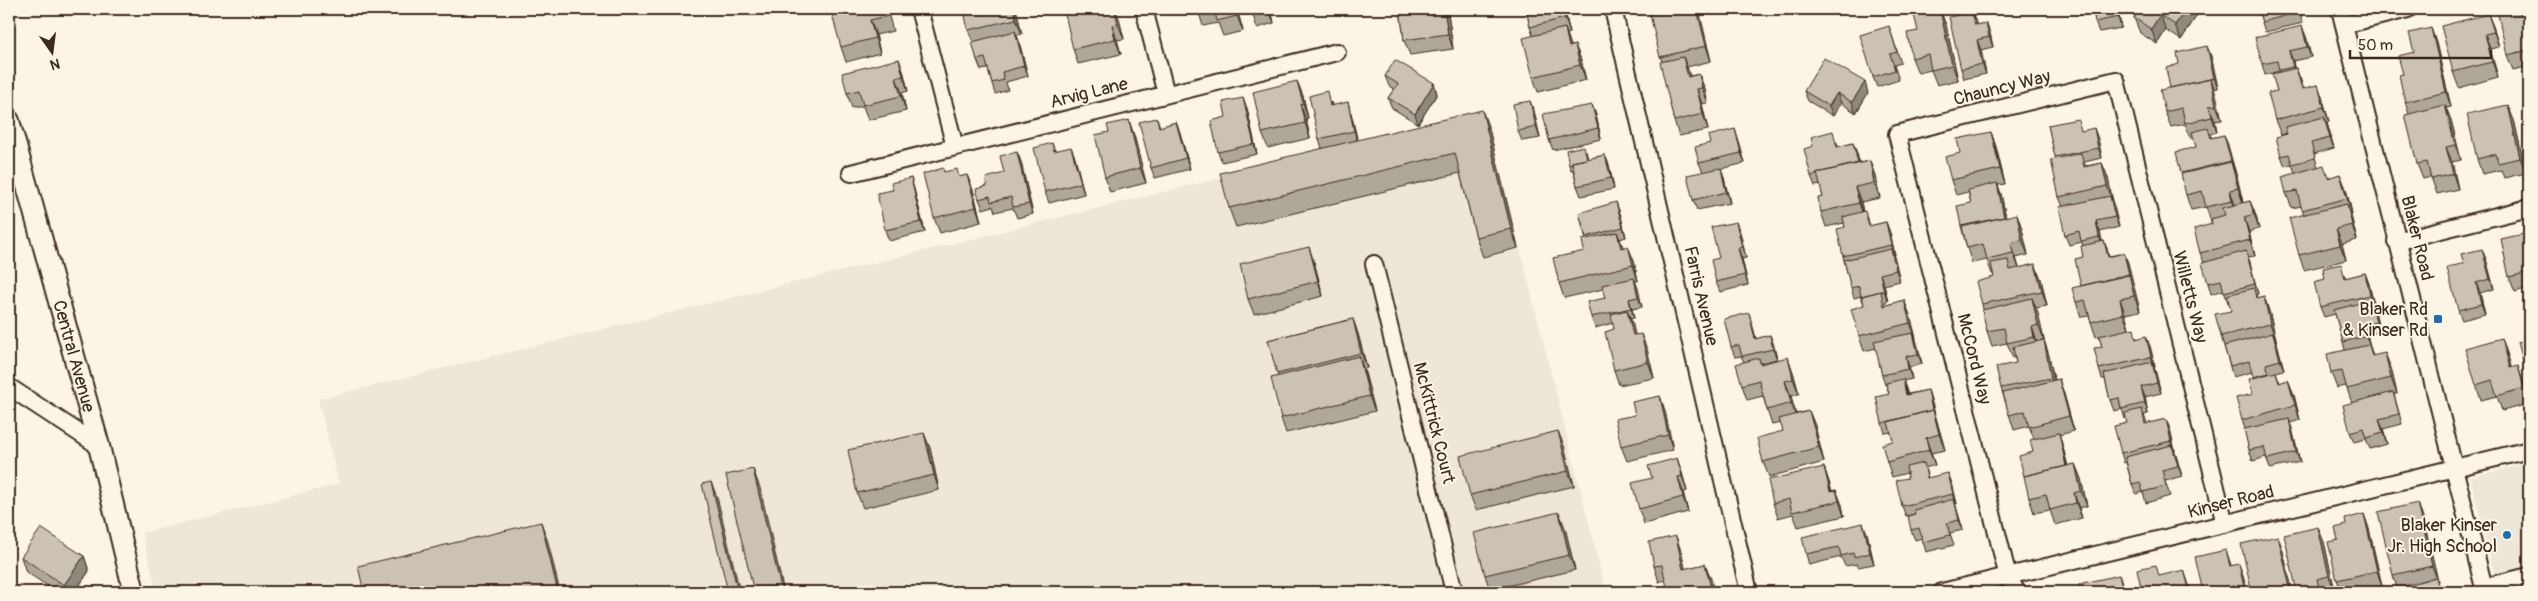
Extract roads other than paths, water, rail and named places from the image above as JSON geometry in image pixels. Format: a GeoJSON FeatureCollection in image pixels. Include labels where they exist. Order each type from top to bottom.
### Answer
{"type":"FeatureCollection","features":[{"type":"Feature","properties":{"kind":"street"},"geometry":{"type":"LineString","coordinates":[[919,9],[955,147]]}},
{"type":"Feature","properties":{"kind":"street"},"geometry":{"type":"LineString","coordinates":[[1144,9],[1166,94]]}},
{"type":"Feature","properties":{"kind":"street","name":"Farris Avenue"},"geometry":{"type":"LineString","coordinates":[[1613,9],[1749,592]]}},
{"type":"Feature","properties":{"kind":"street","name":"Blaker Road"},"geometry":{"type":"LineString","coordinates":[[2340,9],[2396,241],[2484,589]]}},
{"type":"Feature","properties":{"kind":"street"},"geometry":{"type":"LineString","coordinates":[[2344,25],[2408,9]]}},
{"type":"Feature","properties":{"kind":"street","name":"Arvig Lane"},"geometry":{"type":"LineString","coordinates":[[851,173],[1337,52]]}},
{"type":"Feature","properties":{"kind":"street","name":"Chauncy Way"},"geometry":{"type":"LineString","coordinates":[[1897,134],[2116,80]]}},
{"type":"Feature","properties":{"kind":"street","name":"Willetts Way"},"geometry":{"type":"LineString","coordinates":[[2116,80],[2225,524]]}},
{"type":"Feature","properties":{"kind":"street","name":"Central Avenue"},"geometry":{"type":"LineString","coordinates":[[9,121],[99,446],[134,592]]}},
{"type":"Feature","properties":{"kind":"street","name":"McCord Way"},"geometry":{"type":"LineString","coordinates":[[1897,134],[2008,577],[2018,592]]}},
{"type":"Feature","properties":{"kind":"street"},"geometry":{"type":"LineString","coordinates":[[2396,241],[2529,208]]}},
{"type":"Feature","properties":{"kind":"street","name":"McKittrick Court"},"geometry":{"type":"LineString","coordinates":[[1374,264],[1454,592]]}},
{"type":"Feature","properties":{"kind":"street"},"geometry":{"type":"LineString","coordinates":[[9,387],[99,446]]}},
{"type":"Feature","properties":{"kind":"street","name":"Kinser Road"},"geometry":{"type":"LineString","coordinates":[[1942,592],[2529,450]]}},
{"type":"Feature","properties":{"kind":"street"},"geometry":{"type":"LineString","coordinates":[[2484,589],[2529,576]]}},
{"type":"Feature","properties":{"kind":"place","name":"Blaker Rd & Kinser Rd"},"geometry":{"type":"Point","coordinates":[2438,319]}},
{"type":"Feature","properties":{"kind":"place","name":"Blaker Kinser Jr. High School"},"geometry":{"type":"Point","coordinates":[2507,535]}}]}
